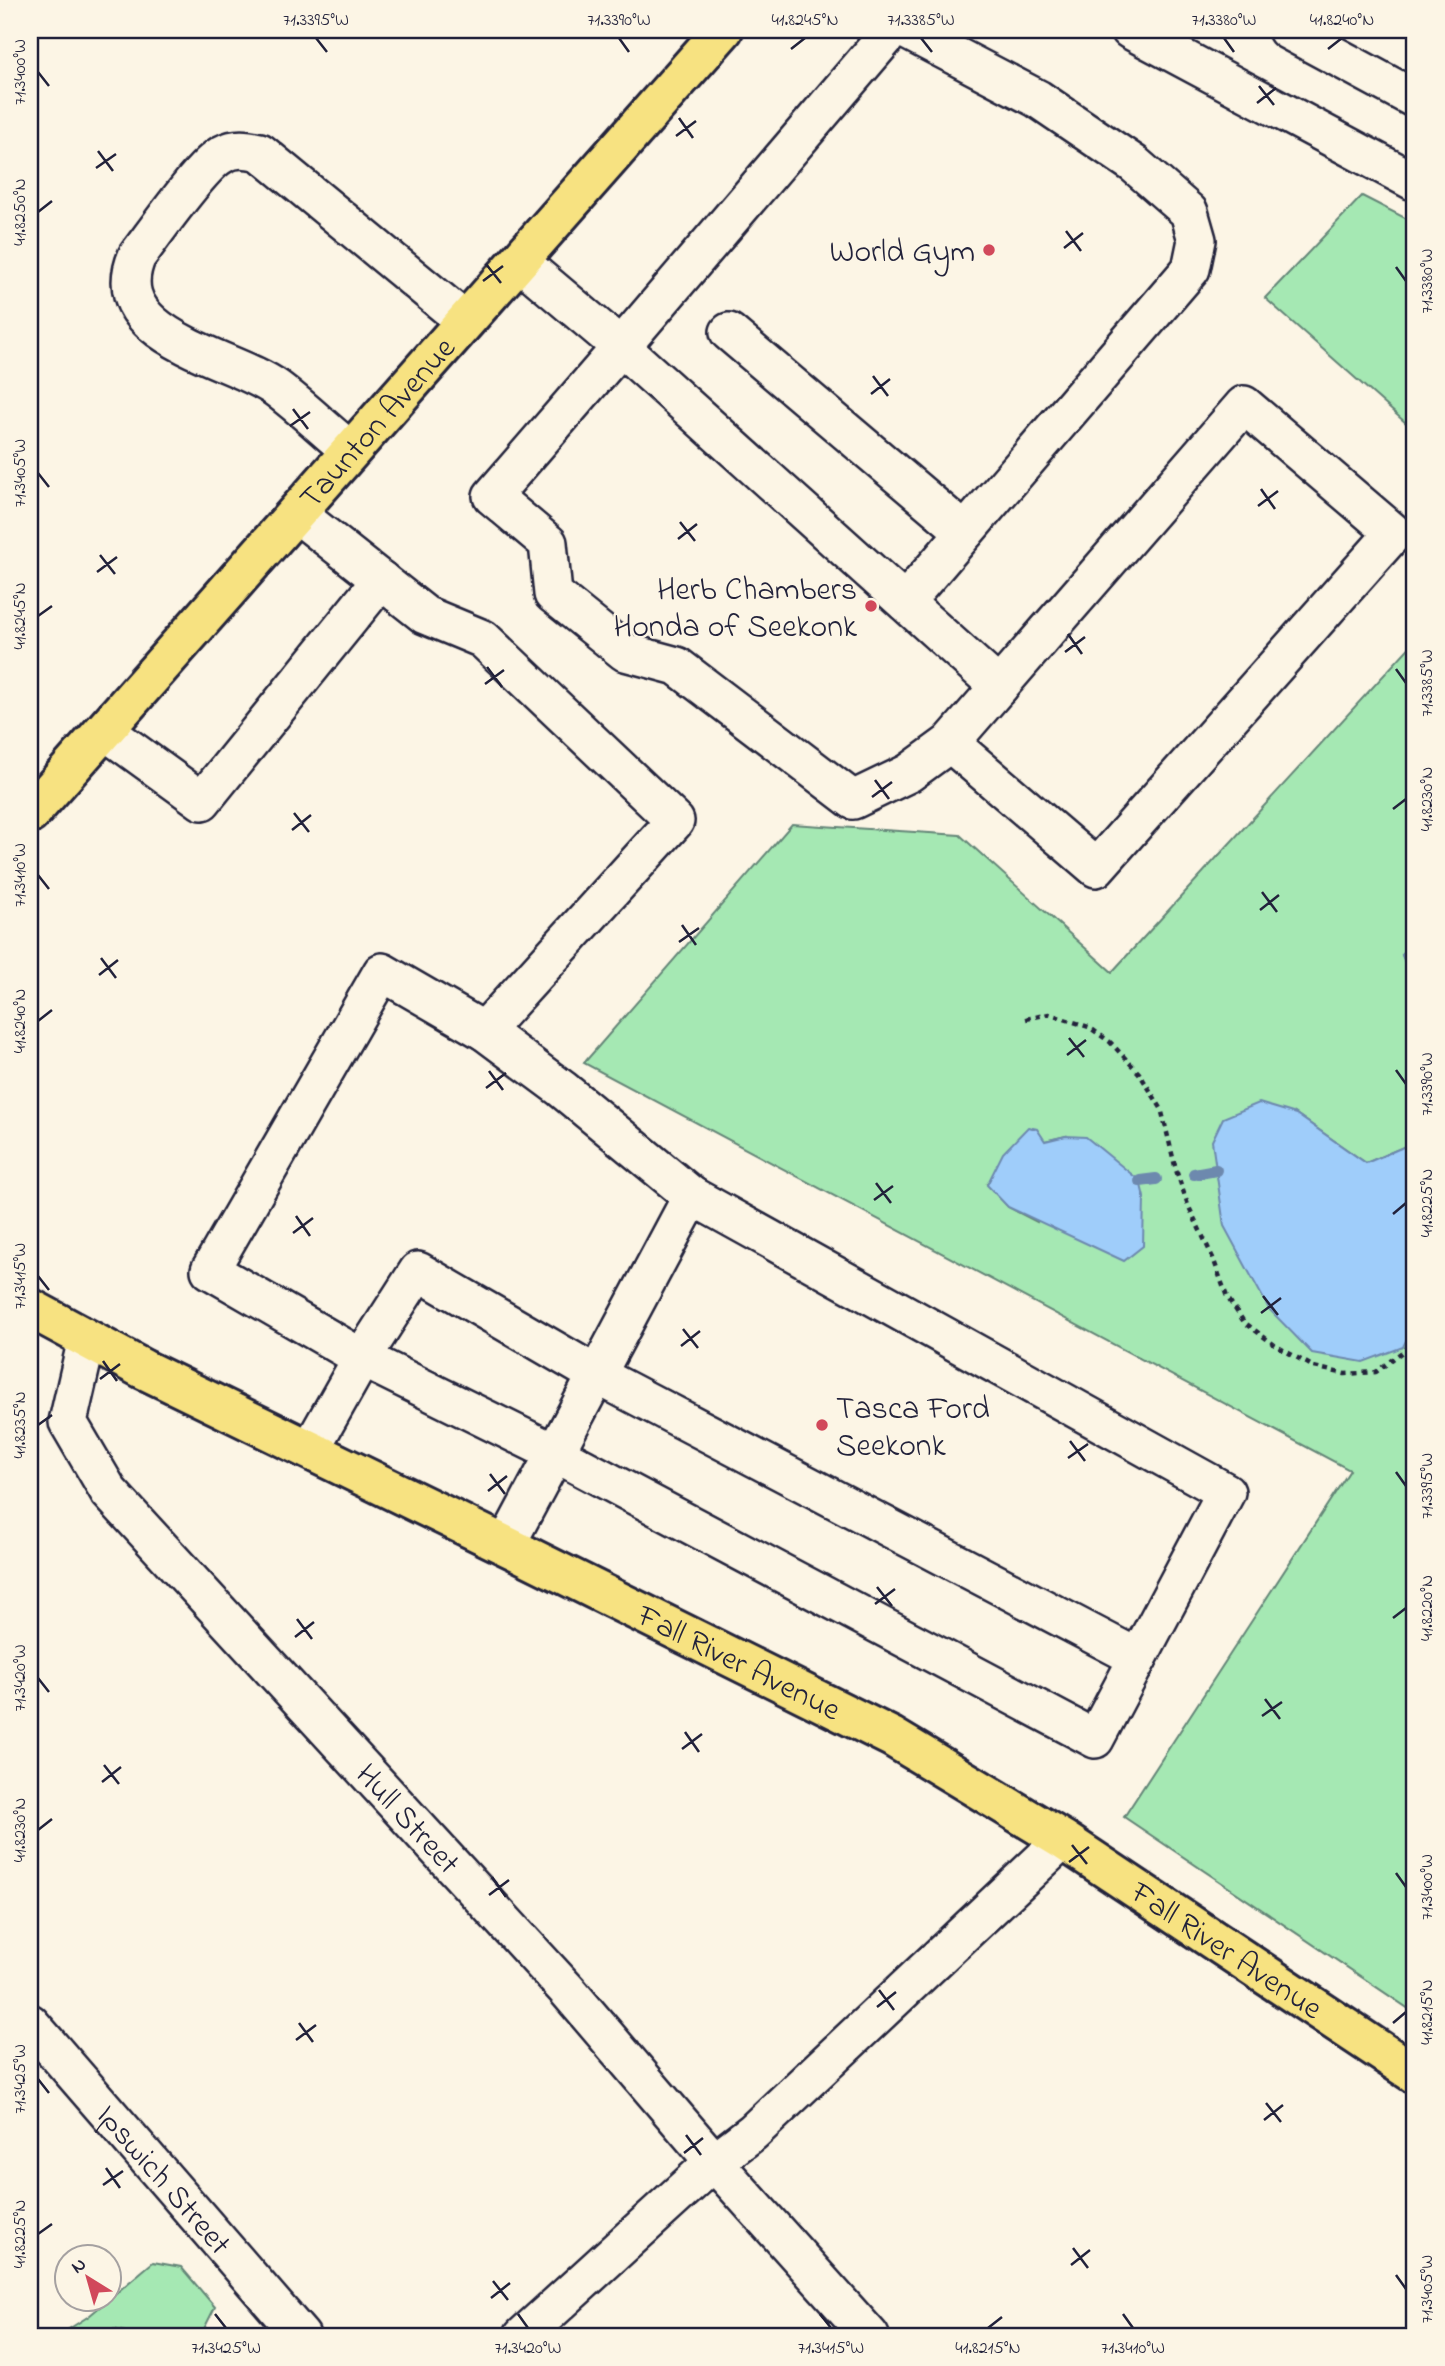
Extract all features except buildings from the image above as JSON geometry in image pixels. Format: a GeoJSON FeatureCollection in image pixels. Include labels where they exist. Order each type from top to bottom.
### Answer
{"type":"FeatureCollection","features":[{"type":"Feature","properties":{"kind":"main road","name":"Taunton Avenue"},"geometry":{"type":"LineString","coordinates":[[34,802],[104,730],[723,30]]}},
{"type":"Feature","properties":{"kind":"main road","name":"Fall River Avenue"},"geometry":{"type":"LineString","coordinates":[[30,1308],[143,1369],[506,1545],[892,1737],[1063,1840],[1415,2074]]}},
{"type":"Feature","properties":{"kind":"street"},"geometry":{"type":"LineString","coordinates":[[892,30],[492,496],[548,543],[553,594],[625,652],[677,666],[853,800],[909,773],[950,743],[1244,405],[1394,533],[1096,868],[950,743]]}},
{"type":"Feature","properties":{"kind":"street"},"geometry":{"type":"LineString","coordinates":[[905,30],[1038,99],[1134,164],[1189,212],[1197,240],[1191,269],[905,602]]}},
{"type":"Feature","properties":{"kind":"street"},"geometry":{"type":"LineString","coordinates":[[1130,30],[1415,182]]}},
{"type":"Feature","properties":{"kind":"street"},"geometry":{"type":"LineString","coordinates":[[1308,34],[1415,99]]}},
{"type":"Feature","properties":{"kind":"street"},"geometry":{"type":"LineString","coordinates":[[351,451],[275,387],[158,331],[141,313],[133,293],[131,271],[137,256],[204,169],[221,154],[243,148],[260,152],[465,321]]}},
{"type":"Feature","properties":{"kind":"street"},"geometry":{"type":"LineString","coordinates":[[519,261],[621,347],[999,687]]}},
{"type":"Feature","properties":{"kind":"street"},"geometry":{"type":"LineString","coordinates":[[729,332],[965,532]]}},
{"type":"Feature","properties":{"kind":"street"},"geometry":{"type":"LineString","coordinates":[[296,513],[425,615],[483,639],[675,821],[484,1031]]}},
{"type":"Feature","properties":{"kind":"street"},"geometry":{"type":"LineString","coordinates":[[104,730],[202,801],[381,580]]}},
{"type":"Feature","properties":{"kind":"street"},"geometry":{"type":"LineString","coordinates":[[382,972],[484,1031],[562,1089],[692,1196],[1226,1492],[1095,1739],[555,1453],[362,1357],[209,1270],[382,972]]}},
{"type":"Feature","properties":{"kind":"street"},"geometry":{"type":"LineString","coordinates":[[506,1545],[692,1196]]}},
{"type":"Feature","properties":{"kind":"street"},"geometry":{"type":"LineString","coordinates":[[310,1450],[362,1357],[418,1271],[597,1375],[1138,1658]]}},
{"type":"Feature","properties":{"kind":"street","name":"Hull Street"},"geometry":{"type":"LineString","coordinates":[[87,1339],[68,1422],[109,1492],[567,1990],[714,2162],[870,2336]]}},
{"type":"Feature","properties":{"kind":"street"},"geometry":{"type":"LineString","coordinates":[[523,2336],[714,2162],[753,2132],[1063,1840]]}},
{"type":"Feature","properties":{"kind":"street","name":"Ipswich Street"},"geometry":{"type":"LineString","coordinates":[[30,2023],[302,2336]]}},
{"type":"Feature","properties":{"kind":"path"},"geometry":{"type":"LineString","coordinates":[[1026,1019],[1049,1014],[1089,1027],[1110,1042],[1139,1073],[1161,1108],[1176,1170],[1188,1205],[1213,1258],[1227,1297],[1244,1322],[1276,1346],[1314,1367],[1345,1374],[1376,1372],[1415,1342]]}},
{"type":"Feature","properties":{"kind":"green space"},"geometry":{"type":"Polygon","coordinates":[[[1362,196],[1415,223],[1415,431],[1265,298],[1362,196]]]}},
{"type":"Feature","properties":{"kind":"green space"},"geometry":{"type":"Polygon","coordinates":[[[1415,641],[1415,943],[1402,955],[1415,985],[1415,1142],[1366,1163],[1296,1114],[1402,1347],[1415,1322],[1415,2013],[1124,1817],[1350,1470],[584,1063],[792,824],[960,835],[1112,972],[1415,641]],[[1066,1136],[1045,1141],[987,1184],[1008,1207],[1037,1222],[1066,1136]]]}},
{"type":"Feature","properties":{"kind":"green space"},"geometry":{"type":"Polygon","coordinates":[[[153,2262],[181,2267],[215,2307],[204,2329],[196,2336],[142,2336],[114,2329],[104,2336],[58,2336],[91,2314],[122,2314],[122,2288],[153,2262]]]}},
{"type":"Feature","properties":{"kind":"water"},"geometry":{"type":"Polygon","coordinates":[[[1415,943],[1415,985],[1402,955],[1415,943]]]}},
{"type":"Feature","properties":{"kind":"water"},"geometry":{"type":"Polygon","coordinates":[[[1259,1103],[1296,1114],[1366,1163],[1415,1142],[1415,1322],[1403,1347],[1363,1362],[1312,1353],[1269,1309],[1224,1226],[1212,1141],[1223,1118],[1259,1103]]]}},
{"type":"Feature","properties":{"kind":"water"},"geometry":{"type":"Polygon","coordinates":[[[1028,1127],[1037,1129],[1045,1141],[1066,1136],[1086,1137],[1140,1181],[1144,1197],[1143,1246],[1124,1261],[1008,1207],[987,1185],[1003,1153],[1028,1127]]]}},
{"type":"Feature","properties":{"kind":"waterway"},"geometry":{"type":"LineString","coordinates":[[1194,1174],[1216,1170]]}},
{"type":"Feature","properties":{"kind":"waterway"},"geometry":{"type":"LineString","coordinates":[[1140,1181],[1156,1179]]}},
{"type":"Feature","properties":{"kind":"place","name":"World Gym"},"geometry":{"type":"Point","coordinates":[989,250]}},
{"type":"Feature","properties":{"kind":"place","name":"Herb Chambers Honda of Seekonk"},"geometry":{"type":"Point","coordinates":[871,606]}},
{"type":"Feature","properties":{"kind":"place","name":"Tasca Ford Seekonk"},"geometry":{"type":"Point","coordinates":[822,1425]}}]}
